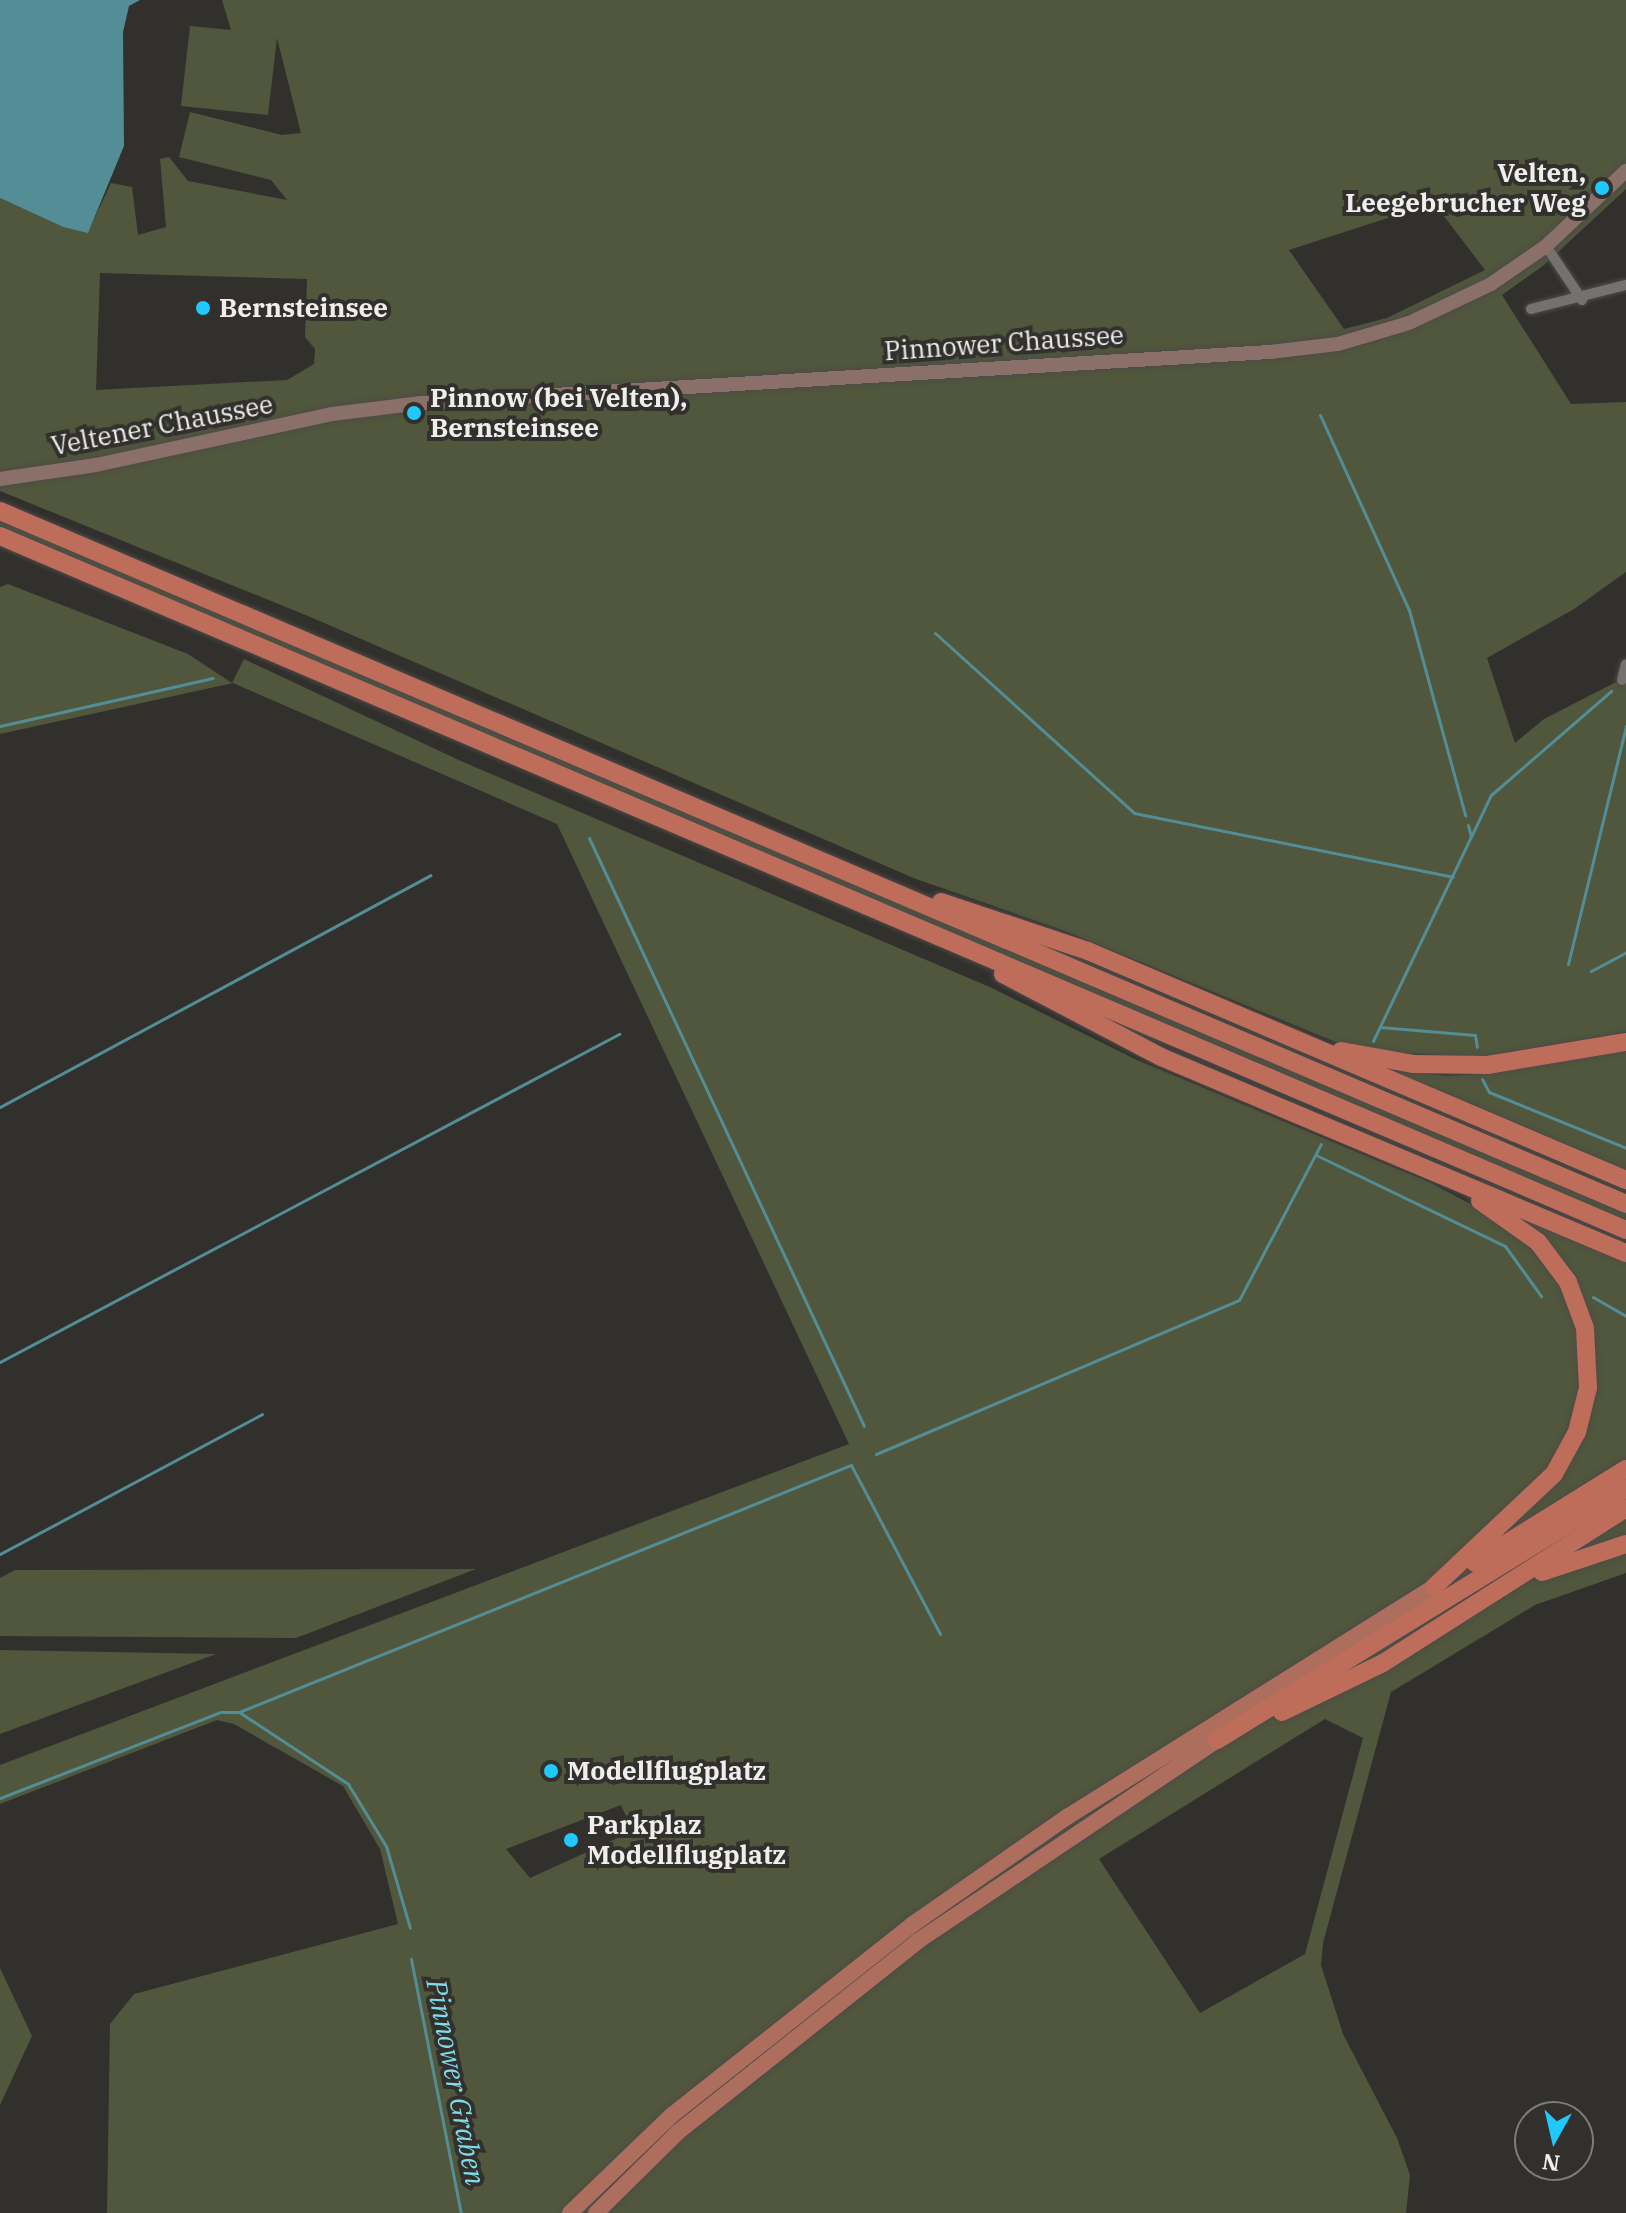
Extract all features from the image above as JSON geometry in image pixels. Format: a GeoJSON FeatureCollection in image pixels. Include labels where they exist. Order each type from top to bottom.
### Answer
{"type":"FeatureCollection","features":[{"type":"Feature","properties":{"kind":"highway"},"geometry":{"type":"LineString","coordinates":[[0,511],[1626,1204]]}},
{"type":"Feature","properties":{"kind":"highway"},"geometry":{"type":"LineString","coordinates":[[0,536],[1626,1230]]}},
{"type":"Feature","properties":{"kind":"highway"},"geometry":{"type":"LineString","coordinates":[[862,880],[1053,938],[1626,1180]]}},
{"type":"Feature","properties":{"kind":"highway"},"geometry":{"type":"LineString","coordinates":[[950,941],[1103,1030],[1626,1253]]}},
{"type":"Feature","properties":{"kind":"highway"},"geometry":{"type":"LineString","coordinates":[[1218,1007],[1340,1051],[1413,1064],[1497,1064],[1626,1042]]}},
{"type":"Feature","properties":{"kind":"highway"},"geometry":{"type":"LineString","coordinates":[[1367,1145],[1491,1207],[1528,1233],[1568,1282],[1589,1346],[1584,1411],[1563,1461],[1526,1506],[1434,1587]]}},
{"type":"Feature","properties":{"kind":"highway"},"geometry":{"type":"LineString","coordinates":[[570,2213],[672,2115],[913,1924],[1067,1817],[1626,1469]]}},
{"type":"Feature","properties":{"kind":"highway"},"geometry":{"type":"LineString","coordinates":[[596,2213],[678,2132],[918,1941],[1217,1740],[1626,1488]]}},
{"type":"Feature","properties":{"kind":"highway"},"geometry":{"type":"LineString","coordinates":[[1217,1740],[1374,1668],[1626,1508]]}},
{"type":"Feature","properties":{"kind":"highway"},"geometry":{"type":"LineString","coordinates":[[1485,1598],[1564,1562],[1626,1544]]}},
{"type":"Feature","properties":{"kind":"main road","name":"Pinnower Chaussee"},"geometry":{"type":"LineString","coordinates":[[332,414],[488,398],[1307,348],[1359,339],[1428,316],[1499,279],[1546,246],[1626,171]]}},
{"type":"Feature","properties":{"kind":"main road","name":"Veltener Chaussee"},"geometry":{"type":"LineString","coordinates":[[0,479],[41,474],[332,414]]}},
{"type":"Feature","properties":{"kind":"street"},"geometry":{"type":"LineString","coordinates":[[1546,246],[1582,300]]}},
{"type":"Feature","properties":{"kind":"street"},"geometry":{"type":"LineString","coordinates":[[1531,309],[1582,300],[1626,285]]}},
{"type":"Feature","properties":{"kind":"street"},"geometry":{"type":"LineString","coordinates":[[1622,680],[1626,664]]}},
{"type":"Feature","properties":{"kind":"green space"},"geometry":{"type":"Polygon","coordinates":[[[222,0],[1626,0],[1626,189],[1544,265],[1502,295],[1571,404],[1626,402],[1626,572],[1574,609],[1487,658],[1515,743],[1544,719],[1626,677],[1626,1032],[1478,1057],[1355,1050],[1065,931],[916,879],[308,616],[0,491],[0,198],[63,227],[88,232],[111,183],[132,187],[138,235],[166,227],[160,159],[169,157],[188,181],[287,200],[271,180],[179,157],[190,112],[282,135],[301,133],[277,38],[268,115],[181,106],[190,26],[231,30],[222,0]],[[1434,203],[1289,250],[1344,329],[1387,318],[1485,270],[1434,203]],[[100,273],[96,390],[287,380],[314,364],[315,349],[305,337],[307,279],[100,273]]]}},
{"type":"Feature","properties":{"kind":"green space"},"geometry":{"type":"Polygon","coordinates":[[[0,521],[1626,1213],[1626,1220],[0,527],[0,521]]]}},
{"type":"Feature","properties":{"kind":"green space"},"geometry":{"type":"Polygon","coordinates":[[[8,584],[188,654],[232,683],[244,659],[463,762],[992,988],[1137,1060],[1431,1183],[1499,1219],[1547,1262],[1571,1301],[1582,1346],[1581,1397],[1572,1427],[1546,1474],[1491,1530],[1442,1567],[1504,1532],[1549,1490],[1579,1443],[1593,1396],[1592,1330],[1575,1284],[1543,1239],[1503,1205],[1626,1258],[1626,1573],[1535,1605],[1391,1692],[1323,1943],[1321,1965],[1343,2034],[1397,2138],[1410,2175],[1406,2213],[107,2213],[110,2024],[134,1994],[398,1924],[380,1849],[343,1786],[234,1724],[217,1720],[0,1804],[0,1765],[849,1444],[557,824],[233,683],[0,734],[0,587],[8,584]],[[1325,1719],[1099,1859],[1200,2013],[1305,1954],[1363,1738],[1325,1719]],[[621,1805],[506,1849],[530,1878],[633,1831],[621,1805]]]}},
{"type":"Feature","properties":{"kind":"green space"},"geometry":{"type":"Polygon","coordinates":[[[1626,1051],[1626,1176],[1374,1068],[1447,1076],[1486,1073],[1626,1051]]]}},
{"type":"Feature","properties":{"kind":"green space"},"geometry":{"type":"Polygon","coordinates":[[[476,1569],[296,1638],[0,1636],[0,1578],[15,1570],[476,1569]]]}},
{"type":"Feature","properties":{"kind":"green space"},"geometry":{"type":"Polygon","coordinates":[[[0,1650],[216,1654],[0,1734],[0,1650]]]}},
{"type":"Feature","properties":{"kind":"green space"},"geometry":{"type":"Polygon","coordinates":[[[0,1968],[32,2036],[0,2105],[0,1968]]]}},
{"type":"Feature","properties":{"kind":"water"},"geometry":{"type":"Polygon","coordinates":[[[0,0],[140,0],[129,6],[123,32],[124,146],[88,233],[63,227],[0,198],[0,0]]]}},
{"type":"Feature","properties":{"kind":"waterway"},"geometry":{"type":"LineString","coordinates":[[1320,415],[1409,610],[1465,815]]}},
{"type":"Feature","properties":{"kind":"waterway"},"geometry":{"type":"LineString","coordinates":[[935,633],[1134,813],[1453,877]]}},
{"type":"Feature","properties":{"kind":"waterway"},"geometry":{"type":"LineString","coordinates":[[0,726],[213,678]]}},
{"type":"Feature","properties":{"kind":"waterway"},"geometry":{"type":"LineString","coordinates":[[1373,1041],[1491,795],[1611,691]]}},
{"type":"Feature","properties":{"kind":"waterway"},"geometry":{"type":"LineString","coordinates":[[1568,964],[1626,726]]}},
{"type":"Feature","properties":{"kind":"waterway"},"geometry":{"type":"LineString","coordinates":[[1468,825],[1471,837]]}},
{"type":"Feature","properties":{"kind":"waterway"},"geometry":{"type":"LineString","coordinates":[[589,838],[864,1426]]}},
{"type":"Feature","properties":{"kind":"waterway"},"geometry":{"type":"LineString","coordinates":[[0,1107],[430,875]]}},
{"type":"Feature","properties":{"kind":"waterway"},"geometry":{"type":"LineString","coordinates":[[1591,971],[1626,952]]}},
{"type":"Feature","properties":{"kind":"waterway"},"geometry":{"type":"LineString","coordinates":[[1380,1027],[1475,1035],[1477,1047]]}},
{"type":"Feature","properties":{"kind":"waterway"},"geometry":{"type":"LineString","coordinates":[[0,1362],[619,1034]]}},
{"type":"Feature","properties":{"kind":"waterway"},"geometry":{"type":"LineString","coordinates":[[1482,1079],[1489,1092],[1626,1148]]}},
{"type":"Feature","properties":{"kind":"waterway"},"geometry":{"type":"LineString","coordinates":[[876,1454],[1239,1300],[1321,1144]]}},
{"type":"Feature","properties":{"kind":"waterway"},"geometry":{"type":"LineString","coordinates":[[1316,1155],[1505,1246],[1541,1296]]}},
{"type":"Feature","properties":{"kind":"waterway"},"geometry":{"type":"LineString","coordinates":[[1593,1297],[1626,1316]]}},
{"type":"Feature","properties":{"kind":"waterway"},"geometry":{"type":"LineString","coordinates":[[0,1554],[262,1414]]}},
{"type":"Feature","properties":{"kind":"waterway"},"geometry":{"type":"LineString","coordinates":[[239,1712],[851,1465],[940,1634]]}},
{"type":"Feature","properties":{"kind":"waterway","name":"Pinnower Graben"},"geometry":{"type":"LineString","coordinates":[[0,1798],[221,1712],[239,1712],[348,1784],[386,1846],[410,1928]]}},
{"type":"Feature","properties":{"kind":"waterway","name":"Pinnower Graben"},"geometry":{"type":"LineString","coordinates":[[411,1959],[461,2213]]}},
{"type":"Feature","properties":{"kind":"place","name":"Velten, Leegebrucher Weg"},"geometry":{"type":"Point","coordinates":[1602,188]}},
{"type":"Feature","properties":{"kind":"place","name":"Bernsteinsee"},"geometry":{"type":"Point","coordinates":[203,308]}},
{"type":"Feature","properties":{"kind":"place","name":"Pinnow (bei Velten), Bernsteinsee"},"geometry":{"type":"Point","coordinates":[414,413]}},
{"type":"Feature","properties":{"kind":"place","name":"Modellflugplatz"},"geometry":{"type":"Point","coordinates":[551,1771]}},
{"type":"Feature","properties":{"kind":"place","name":"Parkplaz Modellflugplatz"},"geometry":{"type":"Point","coordinates":[571,1840]}}]}
